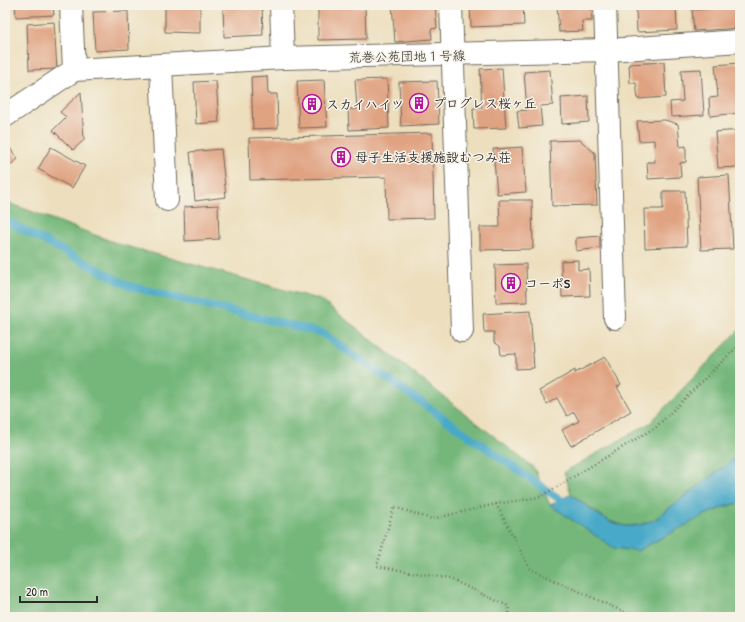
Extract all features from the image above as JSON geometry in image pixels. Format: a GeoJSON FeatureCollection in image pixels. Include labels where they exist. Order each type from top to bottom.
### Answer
{"type":"FeatureCollection","features":[{"type":"Feature","properties":{"kind":"street"},"geometry":{"type":"LineString","coordinates":[[5,116],[74,70],[72,5]]}},
{"type":"Feature","properties":{"kind":"street"},"geometry":{"type":"LineString","coordinates":[[281,5],[283,58]]}},
{"type":"Feature","properties":{"kind":"street"},"geometry":{"type":"LineString","coordinates":[[451,5],[454,55],[462,330]]}},
{"type":"Feature","properties":{"kind":"street"},"geometry":{"type":"LineString","coordinates":[[605,5],[608,50],[615,318]]}},
{"type":"Feature","properties":{"kind":"street","name":"荒巻公苑団地１号線"},"geometry":{"type":"LineString","coordinates":[[74,70],[283,58],[454,55],[608,50],[740,41]]}},
{"type":"Feature","properties":{"kind":"street"},"geometry":{"type":"LineString","coordinates":[[161,66],[167,200]]}},
{"type":"Feature","properties":{"kind":"path"},"geometry":{"type":"LineString","coordinates":[[510,617],[508,606],[450,579],[377,566],[394,507],[432,519],[496,504],[540,497],[656,427],[740,344]]}},
{"type":"Feature","properties":{"kind":"path"},"geometry":{"type":"LineString","coordinates":[[496,504],[530,569],[635,617]]}},
{"type":"Feature","properties":{"kind":"green space"},"geometry":{"type":"Polygon","coordinates":[[[9,203],[119,244],[321,300],[534,468],[550,505],[637,551],[700,517],[713,511],[740,503],[740,617],[5,617],[5,204],[9,203]]]}},
{"type":"Feature","properties":{"kind":"green space"},"geometry":{"type":"Polygon","coordinates":[[[740,329],[740,454],[654,520],[640,525],[626,526],[609,521],[571,494],[564,472],[650,423],[740,329]]]}},
{"type":"Feature","properties":{"kind":"water"},"geometry":{"type":"Polygon","coordinates":[[[740,454],[740,503],[726,506],[705,515],[637,551],[614,548],[550,505],[571,494],[604,518],[619,525],[634,526],[654,520],[740,454]]]}},
{"type":"Feature","properties":{"kind":"building"},"geometry":{"type":"Polygon","coordinates":[[[15,5],[53,5],[54,15],[16,17],[15,5]]]}},
{"type":"Feature","properties":{"kind":"building"},"geometry":{"type":"Polygon","coordinates":[[[165,5],[200,5],[200,33],[165,32],[165,5]]]}},
{"type":"Feature","properties":{"kind":"building"},"geometry":{"type":"Polygon","coordinates":[[[223,5],[262,5],[263,35],[224,37],[223,5]]]}},
{"type":"Feature","properties":{"kind":"building"},"geometry":{"type":"Polygon","coordinates":[[[392,5],[435,5],[437,28],[431,29],[432,39],[395,42],[392,5]]]}},
{"type":"Feature","properties":{"kind":"building"},"geometry":{"type":"Polygon","coordinates":[[[470,5],[523,5],[524,25],[471,27],[470,5]]]}},
{"type":"Feature","properties":{"kind":"building"},"geometry":{"type":"Polygon","coordinates":[[[557,5],[591,5],[592,21],[582,21],[583,31],[559,32],[557,5]]]}},
{"type":"Feature","properties":{"kind":"building"},"geometry":{"type":"Polygon","coordinates":[[[642,5],[676,5],[677,30],[637,32],[636,9],[643,8],[642,5]]]}},
{"type":"Feature","properties":{"kind":"building"},"geometry":{"type":"Polygon","coordinates":[[[708,5],[731,5],[740,10],[740,28],[694,31],[692,10],[709,9],[708,5]]]}},
{"type":"Feature","properties":{"kind":"building"},"geometry":{"type":"Polygon","coordinates":[[[318,7],[365,7],[366,39],[318,40],[318,7]]]}},
{"type":"Feature","properties":{"kind":"building"},"geometry":{"type":"Polygon","coordinates":[[[128,11],[129,49],[95,51],[93,12],[128,11]]]}},
{"type":"Feature","properties":{"kind":"building"},"geometry":{"type":"Polygon","coordinates":[[[54,22],[57,69],[29,70],[27,24],[54,22]]]}},
{"type":"Feature","properties":{"kind":"building"},"geometry":{"type":"Polygon","coordinates":[[[664,62],[666,97],[638,99],[636,83],[630,83],[629,64],[664,62]]]}},
{"type":"Feature","properties":{"kind":"building"},"geometry":{"type":"Polygon","coordinates":[[[740,63],[740,113],[710,116],[709,98],[718,97],[715,65],[740,63]]]}},
{"type":"Feature","properties":{"kind":"building"},"geometry":{"type":"Polygon","coordinates":[[[502,68],[506,128],[474,129],[473,108],[482,108],[480,69],[502,68]]]}},
{"type":"Feature","properties":{"kind":"building"},"geometry":{"type":"Polygon","coordinates":[[[701,69],[704,115],[671,117],[670,102],[683,101],[681,70],[701,69]]]}},
{"type":"Feature","properties":{"kind":"building"},"geometry":{"type":"Polygon","coordinates":[[[550,70],[553,105],[540,106],[542,126],[519,128],[517,111],[527,110],[524,72],[550,70]]]}},
{"type":"Feature","properties":{"kind":"building"},"geometry":{"type":"Polygon","coordinates":[[[267,76],[268,94],[277,94],[278,128],[253,129],[251,77],[267,76]]]}},
{"type":"Feature","properties":{"kind":"building"},"geometry":{"type":"Polygon","coordinates":[[[387,79],[389,128],[349,130],[348,109],[357,109],[355,80],[387,79]]]}},
{"type":"Feature","properties":{"kind":"building","name":"スカイハイツ"},"geometry":{"type":"Polygon","coordinates":[[[324,80],[327,127],[299,128],[297,81],[324,80]]]}},
{"type":"Feature","properties":{"kind":"building"},"geometry":{"type":"Polygon","coordinates":[[[216,81],[219,122],[196,124],[194,82],[216,81]]]}},
{"type":"Feature","properties":{"kind":"building","name":"プログレス桜ヶ丘"},"geometry":{"type":"Polygon","coordinates":[[[437,81],[439,124],[401,126],[399,82],[437,81]]]}},
{"type":"Feature","properties":{"kind":"building"},"geometry":{"type":"Polygon","coordinates":[[[81,92],[84,140],[73,150],[53,130],[66,117],[60,112],[81,92]]]}},
{"type":"Feature","properties":{"kind":"building"},"geometry":{"type":"Polygon","coordinates":[[[588,96],[589,122],[562,124],[561,98],[588,96]]]}},
{"type":"Feature","properties":{"kind":"building"},"geometry":{"type":"Polygon","coordinates":[[[665,120],[678,124],[680,147],[686,146],[686,162],[680,163],[681,177],[648,179],[647,162],[655,162],[654,140],[639,141],[637,121],[665,120]]]}},
{"type":"Feature","properties":{"kind":"building"},"geometry":{"type":"Polygon","coordinates":[[[740,130],[740,167],[718,168],[715,132],[740,130]]]}},
{"type":"Feature","properties":{"kind":"building","name":"母子生活支援施設むつみ荘"},"geometry":{"type":"Polygon","coordinates":[[[432,133],[434,218],[387,219],[386,177],[250,180],[249,138],[432,133]]]}},
{"type":"Feature","properties":{"kind":"building"},"geometry":{"type":"Polygon","coordinates":[[[580,140],[595,153],[597,205],[552,206],[550,141],[580,140]]]}},
{"type":"Feature","properties":{"kind":"building"},"geometry":{"type":"Polygon","coordinates":[[[6,143],[18,159],[5,169],[5,144],[6,143]]]}},
{"type":"Feature","properties":{"kind":"building"},"geometry":{"type":"Polygon","coordinates":[[[51,147],[85,166],[72,188],[38,169],[51,147]]]}},
{"type":"Feature","properties":{"kind":"building"},"geometry":{"type":"Polygon","coordinates":[[[522,147],[526,192],[497,194],[493,149],[522,147]]]}},
{"type":"Feature","properties":{"kind":"building"},"geometry":{"type":"Polygon","coordinates":[[[221,149],[226,197],[195,201],[190,152],[221,149]]]}},
{"type":"Feature","properties":{"kind":"building"},"geometry":{"type":"Polygon","coordinates":[[[729,175],[733,249],[701,250],[697,177],[729,175]]]}},
{"type":"Feature","properties":{"kind":"building"},"geometry":{"type":"Polygon","coordinates":[[[663,191],[685,191],[687,246],[645,248],[644,209],[663,209],[663,191]]]}},
{"type":"Feature","properties":{"kind":"building"},"geometry":{"type":"Polygon","coordinates":[[[499,200],[532,200],[533,249],[480,250],[480,227],[500,227],[499,200]]]}},
{"type":"Feature","properties":{"kind":"building"},"geometry":{"type":"Polygon","coordinates":[[[218,205],[219,239],[185,241],[184,207],[218,205]]]}},
{"type":"Feature","properties":{"kind":"building"},"geometry":{"type":"Polygon","coordinates":[[[600,236],[600,248],[576,251],[576,238],[600,236]]]}},
{"type":"Feature","properties":{"kind":"building"},"geometry":{"type":"Polygon","coordinates":[[[578,260],[578,270],[589,269],[590,296],[562,297],[561,261],[578,260]]]}},
{"type":"Feature","properties":{"kind":"building","name":"コーポS"},"geometry":{"type":"Polygon","coordinates":[[[526,264],[527,302],[496,303],[495,265],[526,264]]]}},
{"type":"Feature","properties":{"kind":"building"},"geometry":{"type":"Polygon","coordinates":[[[530,311],[534,368],[516,369],[516,354],[501,355],[500,346],[494,342],[494,332],[484,332],[483,314],[530,311]]]}},
{"type":"Feature","properties":{"kind":"building"},"geometry":{"type":"Polygon","coordinates":[[[605,357],[621,385],[617,387],[631,411],[571,446],[562,430],[579,421],[574,412],[567,416],[557,398],[547,404],[539,391],[575,370],[575,373],[605,357]]]}},
{"type":"Feature","properties":{"kind":"waterway"},"geometry":{"type":"LineString","coordinates":[[5,220],[129,286],[322,333],[568,505]]}},
{"type":"Feature","properties":{"kind":"place","name":"プログレス桜ヶ丘"},"geometry":{"type":"Point","coordinates":[419,103]}},
{"type":"Feature","properties":{"kind":"place","name":"スカイハイツ"},"geometry":{"type":"Point","coordinates":[312,104]}},
{"type":"Feature","properties":{"kind":"place","name":"母子生活支援施設むつみ荘"},"geometry":{"type":"Point","coordinates":[341,157]}},
{"type":"Feature","properties":{"kind":"place","name":"コーポS"},"geometry":{"type":"Point","coordinates":[511,283]}}]}
